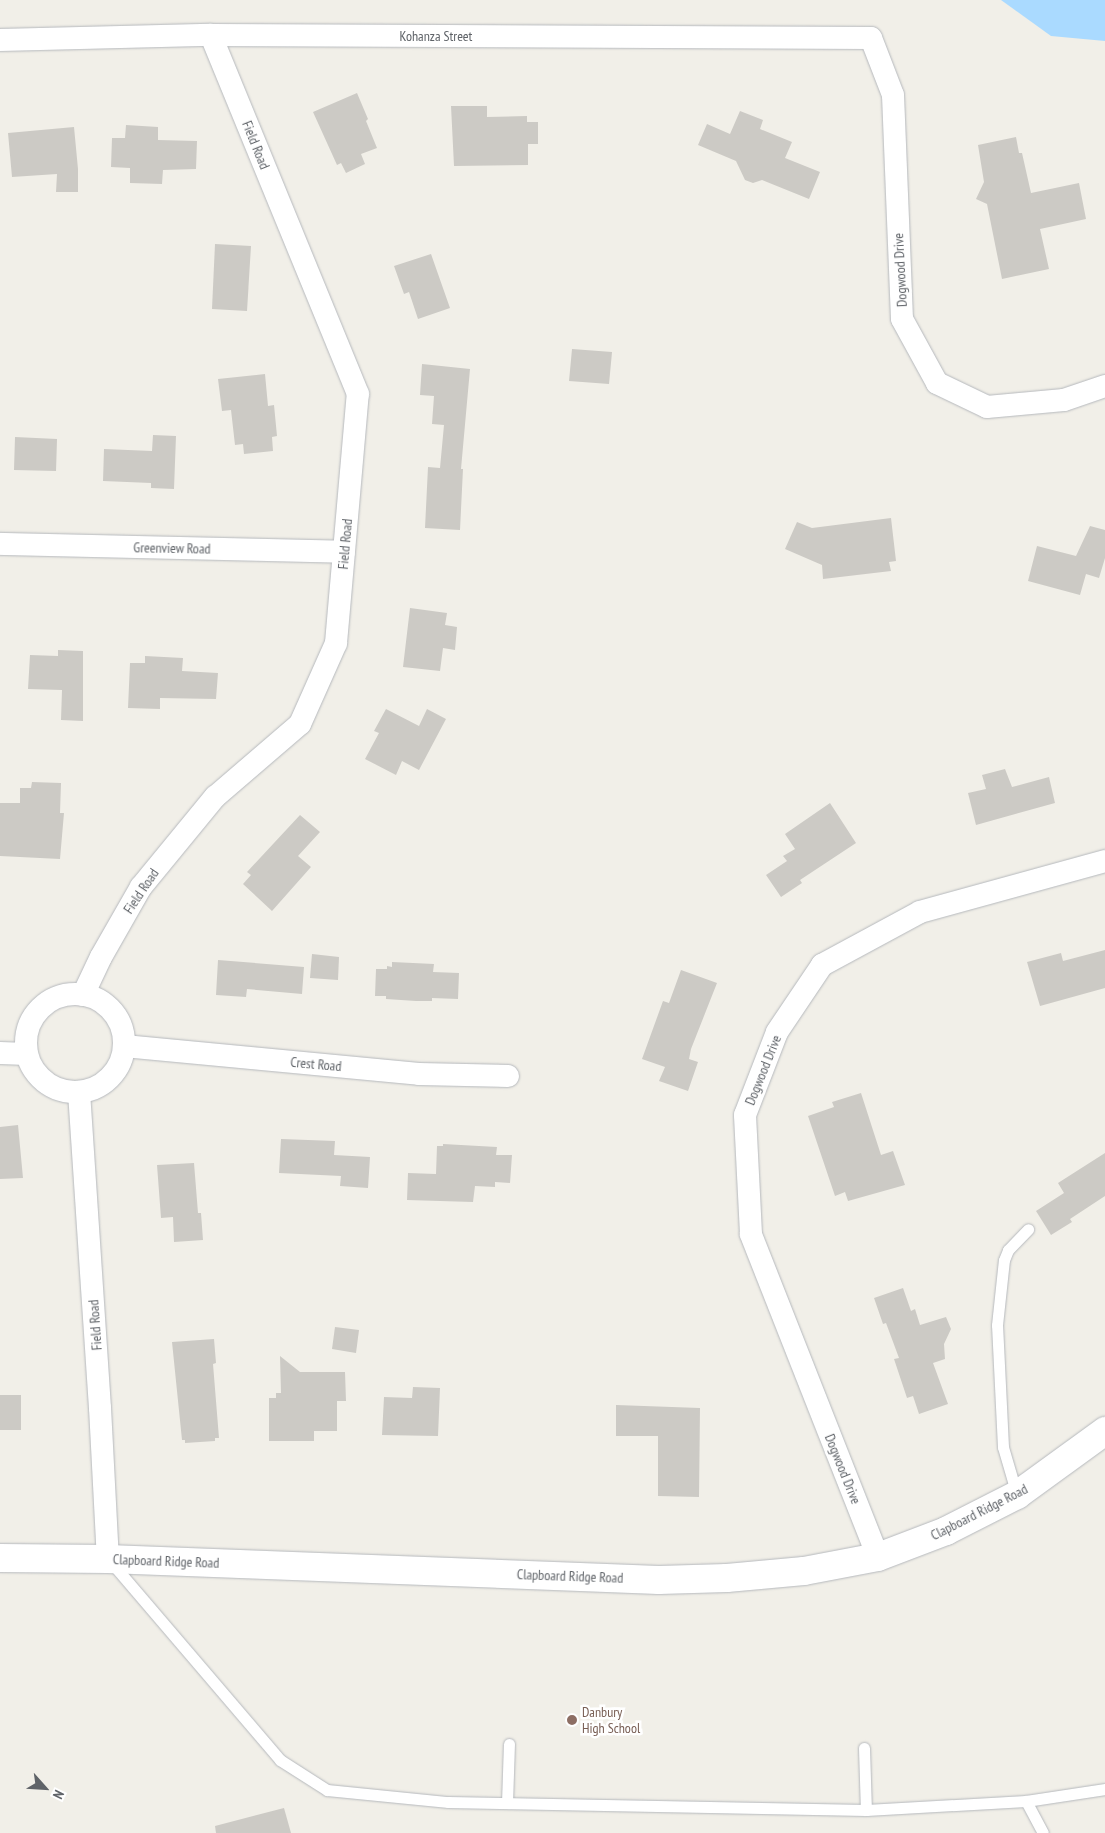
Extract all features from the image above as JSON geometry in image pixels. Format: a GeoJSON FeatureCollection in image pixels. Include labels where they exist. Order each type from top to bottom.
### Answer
{"type":"FeatureCollection","features":[{"type":"Feature","properties":{"kind":"main road","name":"Clapboard Ridge Road"},"geometry":{"type":"LineString","coordinates":[[0,1558],[108,1558],[659,1580],[727,1578],[804,1571],[878,1557],[946,1531],[1017,1495],[1104,1435]]}},
{"type":"Feature","properties":{"kind":"street","name":"Kohanza Street"},"geometry":{"type":"LineString","coordinates":[[0,40],[211,35],[871,38]]}},
{"type":"Feature","properties":{"kind":"street","name":"Field Road"},"geometry":{"type":"LineString","coordinates":[[83,995],[101,957],[141,887],[215,797],[300,724],[336,643],[358,394],[211,35]]}},
{"type":"Feature","properties":{"kind":"street","name":"Dogwood Drive"},"geometry":{"type":"LineString","coordinates":[[871,38],[893,95],[902,319],[937,383],[987,407],[1064,400],[1105,386]]}},
{"type":"Feature","properties":{"kind":"street","name":"Greenview Road"},"geometry":{"type":"LineString","coordinates":[[0,544],[344,552]]}},
{"type":"Feature","properties":{"kind":"street","name":"Dogwood Drive"},"geometry":{"type":"LineString","coordinates":[[878,1557],[751,1234],[745,1115],[777,1032],[822,966],[920,912],[1105,861]]}},
{"type":"Feature","properties":{"kind":"street"},"geometry":{"type":"LineString","coordinates":[[64,995],[83,995],[100,1001],[113,1013],[122,1028],[124,1046],[120,1063],[110,1078],[96,1088],[79,1092],[61,1091],[46,1083],[34,1070],[27,1054],[26,1035],[33,1017],[46,1003],[64,995]]}},
{"type":"Feature","properties":{"kind":"street","name":"Crest Road"},"geometry":{"type":"LineString","coordinates":[[124,1046],[419,1074],[508,1076]]}},
{"type":"Feature","properties":{"kind":"street"},"geometry":{"type":"LineString","coordinates":[[0,1053],[27,1054]]}},
{"type":"Feature","properties":{"kind":"street","name":"Field Road"},"geometry":{"type":"LineString","coordinates":[[79,1092],[108,1558]]}},
{"type":"Feature","properties":{"kind":"lane"},"geometry":{"type":"LineString","coordinates":[[1017,1495],[1004,1447],[997,1325],[1004,1260],[1008,1250],[1028,1229]]}},
{"type":"Feature","properties":{"kind":"lane"},"geometry":{"type":"LineString","coordinates":[[108,1558],[280,1760],[327,1790],[448,1802],[866,1810],[1026,1802],[1105,1789]]}},
{"type":"Feature","properties":{"kind":"lane"},"geometry":{"type":"LineString","coordinates":[[507,1803],[509,1744]]}},
{"type":"Feature","properties":{"kind":"lane"},"geometry":{"type":"LineString","coordinates":[[864,1748],[866,1810]]}},
{"type":"Feature","properties":{"kind":"lane"},"geometry":{"type":"LineString","coordinates":[[1026,1802],[1043,1833]]}},
{"type":"Feature","properties":{"kind":"water"},"geometry":{"type":"Polygon","coordinates":[[[1001,0],[1105,0],[1105,41],[1051,36],[1001,0]]]}},
{"type":"Feature","properties":{"kind":"building"},"geometry":{"type":"Polygon","coordinates":[[[357,93],[377,148],[361,154],[365,164],[346,173],[341,163],[337,165],[313,112],[357,93]]]}},
{"type":"Feature","properties":{"kind":"building"},"geometry":{"type":"Polygon","coordinates":[[[451,106],[487,106],[487,117],[527,116],[527,122],[538,122],[538,144],[528,144],[528,165],[454,166],[451,106]]]}},
{"type":"Feature","properties":{"kind":"building"},"geometry":{"type":"Polygon","coordinates":[[[740,111],[763,120],[760,129],[792,142],[785,158],[820,172],[809,199],[762,180],[753,183],[745,180],[736,161],[698,145],[707,124],[730,134],[740,111]]]}},
{"type":"Feature","properties":{"kind":"building"},"geometry":{"type":"Polygon","coordinates":[[[126,125],[158,127],[158,140],[197,141],[196,169],[163,170],[162,184],[130,183],[130,168],[111,167],[112,138],[125,138],[126,125]]]}},
{"type":"Feature","properties":{"kind":"building"},"geometry":{"type":"Polygon","coordinates":[[[74,127],[78,192],[56,192],[57,174],[12,177],[8,133],[74,127]]]}},
{"type":"Feature","properties":{"kind":"building"},"geometry":{"type":"Polygon","coordinates":[[[1016,137],[1019,153],[1022,153],[1031,193],[1079,183],[1086,219],[1040,229],[1049,269],[1002,279],[987,204],[976,199],[984,182],[978,145],[1016,137]]]}},
{"type":"Feature","properties":{"kind":"building"},"geometry":{"type":"Polygon","coordinates":[[[215,244],[251,246],[247,311],[212,309],[215,244]]]}},
{"type":"Feature","properties":{"kind":"building"},"geometry":{"type":"Polygon","coordinates":[[[431,254],[450,308],[418,319],[409,292],[404,294],[394,266],[431,254]]]}},
{"type":"Feature","properties":{"kind":"building"},"geometry":{"type":"Polygon","coordinates":[[[572,349],[612,352],[609,384],[569,381],[572,349]]]}},
{"type":"Feature","properties":{"kind":"building"},"geometry":{"type":"Polygon","coordinates":[[[422,364],[470,369],[461,469],[463,469],[460,530],[425,528],[428,467],[440,468],[444,425],[432,424],[434,396],[420,395],[422,364]]]}},
{"type":"Feature","properties":{"kind":"building"},"geometry":{"type":"Polygon","coordinates":[[[265,374],[268,406],[274,405],[277,436],[272,437],[273,451],[244,454],[243,444],[235,445],[231,410],[222,411],[218,379],[265,374]]]}},
{"type":"Feature","properties":{"kind":"building"},"geometry":{"type":"Polygon","coordinates":[[[153,435],[176,436],[174,489],[151,488],[151,483],[103,481],[104,449],[152,451],[153,435]]]}},
{"type":"Feature","properties":{"kind":"building"},"geometry":{"type":"Polygon","coordinates":[[[15,437],[57,439],[56,471],[14,470],[15,437]]]}},
{"type":"Feature","properties":{"kind":"building"},"geometry":{"type":"Polygon","coordinates":[[[891,518],[896,561],[889,562],[891,571],[823,579],[822,565],[785,549],[797,522],[812,528],[891,518]]]}},
{"type":"Feature","properties":{"kind":"building"},"geometry":{"type":"Polygon","coordinates":[[[1090,526],[1105,530],[1105,558],[1099,578],[1086,574],[1080,595],[1028,581],[1037,546],[1076,556],[1090,526]]]}},
{"type":"Feature","properties":{"kind":"building"},"geometry":{"type":"Polygon","coordinates":[[[410,608],[447,613],[445,625],[457,627],[455,650],[443,648],[440,671],[403,667],[410,608]]]}},
{"type":"Feature","properties":{"kind":"building"},"geometry":{"type":"Polygon","coordinates":[[[58,650],[83,651],[83,721],[61,720],[62,690],[28,689],[30,655],[58,656],[58,650]]]}},
{"type":"Feature","properties":{"kind":"building"},"geometry":{"type":"Polygon","coordinates":[[[145,656],[183,658],[182,671],[218,673],[216,699],[160,698],[160,709],[128,708],[130,663],[145,663],[145,656]]]}},
{"type":"Feature","properties":{"kind":"building"},"geometry":{"type":"Polygon","coordinates":[[[386,709],[419,726],[427,709],[446,719],[419,770],[402,761],[396,775],[365,759],[379,733],[374,731],[386,709]]]}},
{"type":"Feature","properties":{"kind":"building"},"geometry":{"type":"Polygon","coordinates":[[[1005,769],[1012,787],[1049,777],[1055,803],[976,825],[968,793],[986,789],[982,775],[1005,769]]]}},
{"type":"Feature","properties":{"kind":"building"},"geometry":{"type":"Polygon","coordinates":[[[32,782],[61,783],[60,813],[64,813],[60,859],[0,856],[0,803],[20,803],[20,788],[31,788],[32,782]]]}},
{"type":"Feature","properties":{"kind":"building"},"geometry":{"type":"Polygon","coordinates":[[[830,803],[856,843],[800,880],[802,883],[781,897],[766,875],[787,861],[783,856],[795,849],[785,834],[830,803]]]}},
{"type":"Feature","properties":{"kind":"building"},"geometry":{"type":"Polygon","coordinates":[[[300,815],[320,832],[298,856],[311,867],[272,911],[243,884],[251,875],[247,872],[300,815]]]}},
{"type":"Feature","properties":{"kind":"building"},"geometry":{"type":"Polygon","coordinates":[[[1105,950],[1105,988],[1040,1006],[1027,962],[1061,953],[1063,961],[1105,950]]]}},
{"type":"Feature","properties":{"kind":"building"},"geometry":{"type":"Polygon","coordinates":[[[312,954],[339,957],[338,980],[310,978],[312,954]]]}},
{"type":"Feature","properties":{"kind":"building"},"geometry":{"type":"Polygon","coordinates":[[[218,960],[304,967],[302,994],[247,989],[246,997],[216,995],[218,960]]]}},
{"type":"Feature","properties":{"kind":"building"},"geometry":{"type":"Polygon","coordinates":[[[392,962],[434,964],[433,972],[459,973],[458,999],[432,998],[432,1001],[416,1001],[386,999],[386,996],[375,996],[376,969],[387,969],[387,966],[392,967],[392,962]]]}},
{"type":"Feature","properties":{"kind":"building"},"geometry":{"type":"Polygon","coordinates":[[[681,970],[717,983],[691,1049],[689,1059],[698,1062],[688,1091],[659,1081],[665,1067],[642,1059],[663,1001],[669,1003],[681,970]]]}},
{"type":"Feature","properties":{"kind":"building"},"geometry":{"type":"Polygon","coordinates":[[[861,1093],[881,1155],[893,1151],[905,1185],[848,1201],[845,1192],[835,1196],[808,1116],[834,1107],[832,1102],[861,1093]]]}},
{"type":"Feature","properties":{"kind":"building"},"geometry":{"type":"Polygon","coordinates":[[[18,1125],[23,1178],[0,1179],[0,1127],[18,1125]]]}},
{"type":"Feature","properties":{"kind":"building"},"geometry":{"type":"Polygon","coordinates":[[[281,1139],[335,1141],[334,1155],[370,1157],[368,1188],[340,1186],[341,1176],[279,1173],[281,1139]]]}},
{"type":"Feature","properties":{"kind":"building"},"geometry":{"type":"Polygon","coordinates":[[[443,1144],[497,1147],[496,1155],[512,1155],[510,1183],[495,1182],[495,1187],[475,1186],[473,1202],[407,1200],[408,1173],[436,1174],[437,1146],[443,1146],[443,1144]]]}},
{"type":"Feature","properties":{"kind":"building"},"geometry":{"type":"Polygon","coordinates":[[[1105,1153],[1105,1196],[1070,1219],[1072,1222],[1051,1235],[1036,1211],[1064,1193],[1058,1183],[1105,1153]]]}},
{"type":"Feature","properties":{"kind":"building"},"geometry":{"type":"Polygon","coordinates":[[[194,1163],[198,1213],[201,1213],[203,1240],[174,1242],[173,1217],[161,1218],[157,1165],[194,1163]]]}},
{"type":"Feature","properties":{"kind":"building"},"geometry":{"type":"Polygon","coordinates":[[[903,1288],[911,1311],[915,1309],[920,1325],[946,1317],[951,1329],[944,1344],[945,1359],[933,1363],[948,1404],[919,1414],[913,1396],[907,1398],[894,1359],[899,1358],[886,1323],[883,1324],[874,1298],[903,1288]]]}},
{"type":"Feature","properties":{"kind":"building"},"geometry":{"type":"Polygon","coordinates":[[[335,1327],[359,1330],[356,1353],[332,1349],[335,1327]]]}},
{"type":"Feature","properties":{"kind":"building"},"geometry":{"type":"Polygon","coordinates":[[[214,1339],[216,1363],[213,1364],[219,1438],[215,1438],[215,1441],[185,1443],[185,1440],[182,1440],[172,1342],[214,1339]]]}},
{"type":"Feature","properties":{"kind":"building"},"geometry":{"type":"Polygon","coordinates":[[[280,1356],[300,1372],[345,1372],[346,1401],[337,1401],[337,1431],[314,1431],[314,1441],[269,1441],[269,1398],[276,1398],[276,1393],[281,1393],[280,1356]]]}},
{"type":"Feature","properties":{"kind":"building"},"geometry":{"type":"Polygon","coordinates":[[[413,1387],[440,1388],[438,1436],[382,1435],[384,1397],[412,1398],[413,1387]]]}},
{"type":"Feature","properties":{"kind":"building"},"geometry":{"type":"Polygon","coordinates":[[[0,1395],[21,1395],[21,1430],[0,1430],[0,1395]]]}},
{"type":"Feature","properties":{"kind":"building"},"geometry":{"type":"Polygon","coordinates":[[[616,1405],[700,1408],[699,1497],[658,1496],[658,1436],[616,1436],[616,1405]]]}},
{"type":"Feature","properties":{"kind":"building"},"geometry":{"type":"Polygon","coordinates":[[[284,1808],[291,1833],[216,1833],[215,1826],[284,1808]]]}},
{"type":"Feature","properties":{"kind":"place","name":"Danbury High School"},"geometry":{"type":"Point","coordinates":[572,1720]}}]}
